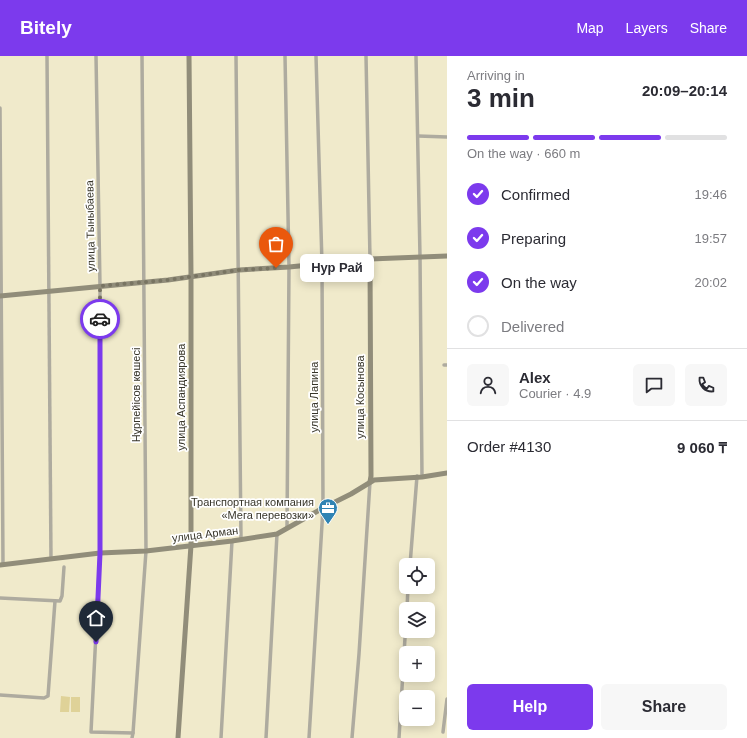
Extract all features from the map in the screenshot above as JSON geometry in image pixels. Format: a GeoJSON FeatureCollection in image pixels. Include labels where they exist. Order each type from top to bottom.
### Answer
{"type":"FeatureCollection","features":[{"type":"Feature","properties":{"kind":"street"},"geometry":{"type":"LineString","coordinates":[[46,56],[50,559]]}},
{"type":"Feature","properties":{"kind":"street","name":"улица Тыныбаева"},"geometry":{"type":"LineString","coordinates":[[96,56],[100,286],[100,553],[91,732],[133,736]]}},
{"type":"Feature","properties":{"kind":"street","name":"Нұрпейісов көшесі"},"geometry":{"type":"LineString","coordinates":[[133,736],[146,551],[142,56]]}},
{"type":"Feature","properties":{"kind":"street","name":"улица Аспандиярова"},"geometry":{"type":"LineString","coordinates":[[178,738],[191,545],[189,56]]}},
{"type":"Feature","properties":{"kind":"street"},"geometry":{"type":"LineString","coordinates":[[236,56],[241,540]]}},
{"type":"Feature","properties":{"kind":"street"},"geometry":{"type":"LineString","coordinates":[[285,56],[289,267],[288,528]]}},
{"type":"Feature","properties":{"kind":"street","name":"улица Лапина"},"geometry":{"type":"LineString","coordinates":[[309,738],[323,508],[322,264],[316,56]]}},
{"type":"Feature","properties":{"kind":"street","name":"улица Косынова"},"geometry":{"type":"LineString","coordinates":[[352,738],[371,468],[370,259],[366,56]]}},
{"type":"Feature","properties":{"kind":"street"},"geometry":{"type":"LineString","coordinates":[[411,558],[419,477],[420,256],[416,56]]}},
{"type":"Feature","properties":{"kind":"street"},"geometry":{"type":"LineString","coordinates":[[0,108],[1,565]]}},
{"type":"Feature","properties":{"kind":"street"},"geometry":{"type":"LineString","coordinates":[[418,136],[447,137]]}},
{"type":"Feature","properties":{"kind":"street"},"geometry":{"type":"LineString","coordinates":[[1,296],[168,280],[239,270],[370,259],[447,256]]}},
{"type":"Feature","properties":{"kind":"street","name":"улица Арман"},"geometry":{"type":"LineString","coordinates":[[1,565],[100,553],[146,551],[241,540],[277,534],[351,494],[370,482],[381,478],[419,477],[447,473]]}},
{"type":"Feature","properties":{"kind":"street"},"geometry":{"type":"LineString","coordinates":[[266,738],[277,534]]}},
{"type":"Feature","properties":{"kind":"street"},"geometry":{"type":"LineString","coordinates":[[221,738],[232,541]]}},
{"type":"Feature","properties":{"kind":"street"},"geometry":{"type":"LineString","coordinates":[[0,598],[60,601],[62,599],[64,567]]}},
{"type":"Feature","properties":{"kind":"street"},"geometry":{"type":"LineString","coordinates":[[0,695],[44,698],[48,696],[55,601]]}},
{"type":"Feature","properties":{"kind":"street"},"geometry":{"type":"LineString","coordinates":[[399,738],[405,638]]}},
{"type":"Feature","properties":{"kind":"street"},"geometry":{"type":"LineString","coordinates":[[443,732],[447,699]]}},
{"type":"Feature","properties":{"kind":"shaded area"},"geometry":{"type":"Polygon","coordinates":[[[61,696],[70,697],[69,712],[60,712],[61,696]]]}},
{"type":"Feature","properties":{"kind":"shaded area"},"geometry":{"type":"Polygon","coordinates":[[[71,697],[80,697],[80,712],[71,712],[71,697]]]}},
{"type":"Feature","properties":{"kind":"way so far"},"geometry":{"type":"LineString","coordinates":[[100,319],[100,286],[168,280],[239,270],[276,268]]}},
{"type":"Feature","properties":{"kind":"place","name":"Нур Рай"},"geometry":{"type":"Point","coordinates":[276,268]}},
{"type":"Feature","properties":{"kind":"place","name":"Транспортная компания «Мега перевозки»"},"geometry":{"type":"Point","coordinates":[328,525]}},
{"type":"Feature","properties":{"kind":"route"},"geometry":{"type":"LineString","coordinates":[[96,642],[100,553],[100,319]]}}]}
